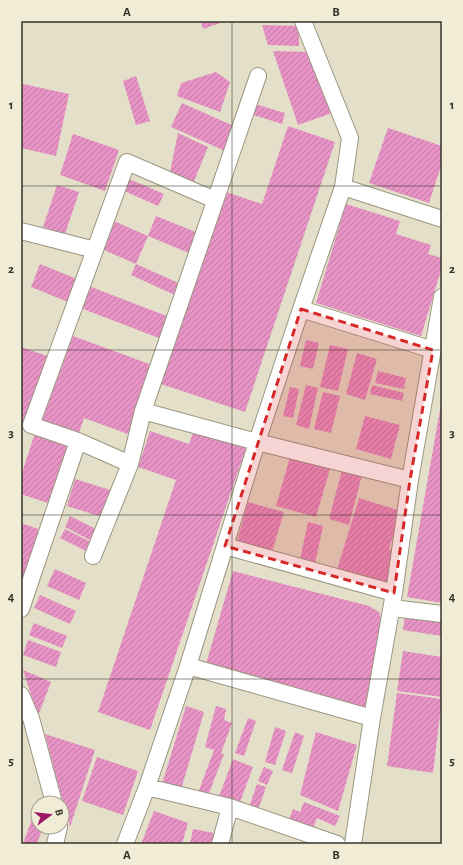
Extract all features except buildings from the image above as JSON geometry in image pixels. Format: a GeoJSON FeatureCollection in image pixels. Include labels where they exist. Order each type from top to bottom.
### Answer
{"type":"FeatureCollection","features":[{"type":"Feature","properties":{"kind":"street"},"geometry":{"type":"LineString","coordinates":[[125,844],[147,787],[188,666],[257,442],[343,187],[350,138],[303,21]]}},
{"type":"Feature","properties":{"kind":"street"},"geometry":{"type":"LineString","coordinates":[[93,556],[130,464],[143,411],[214,200],[258,76]]}},
{"type":"Feature","properties":{"kind":"street"},"geometry":{"type":"LineString","coordinates":[[130,464],[78,441],[31,425],[127,162],[214,200]]}},
{"type":"Feature","properties":{"kind":"street"},"geometry":{"type":"LineString","coordinates":[[343,187],[442,219]]}},
{"type":"Feature","properties":{"kind":"street"},"geometry":{"type":"LineString","coordinates":[[21,231],[95,250]]}},
{"type":"Feature","properties":{"kind":"street"},"geometry":{"type":"LineString","coordinates":[[353,844],[372,718],[393,600],[410,480],[442,297]]}},
{"type":"Feature","properties":{"kind":"street"},"geometry":{"type":"LineString","coordinates":[[301,309],[433,350]]}},
{"type":"Feature","properties":{"kind":"street"},"geometry":{"type":"LineString","coordinates":[[143,411],[257,442],[410,480]]}},
{"type":"Feature","properties":{"kind":"street"},"geometry":{"type":"LineString","coordinates":[[21,609],[78,441]]}},
{"type":"Feature","properties":{"kind":"street"},"geometry":{"type":"LineString","coordinates":[[225,546],[393,600],[442,614]]}},
{"type":"Feature","properties":{"kind":"street"},"geometry":{"type":"LineString","coordinates":[[188,666],[372,718]]}},
{"type":"Feature","properties":{"kind":"street"},"geometry":{"type":"LineString","coordinates":[[21,695],[32,718],[52,795]]}},
{"type":"Feature","properties":{"kind":"street"},"geometry":{"type":"LineString","coordinates":[[147,787],[230,807],[337,844]]}},
{"type":"Feature","properties":{"kind":"street"},"geometry":{"type":"LineString","coordinates":[[220,844],[230,807]]}},
{"type":"Feature","properties":{"kind":"highlighted area"},"geometry":{"type":"Polygon","coordinates":[[[301,309],[433,350],[410,480],[394,593],[225,546],[301,309]]]}}]}
